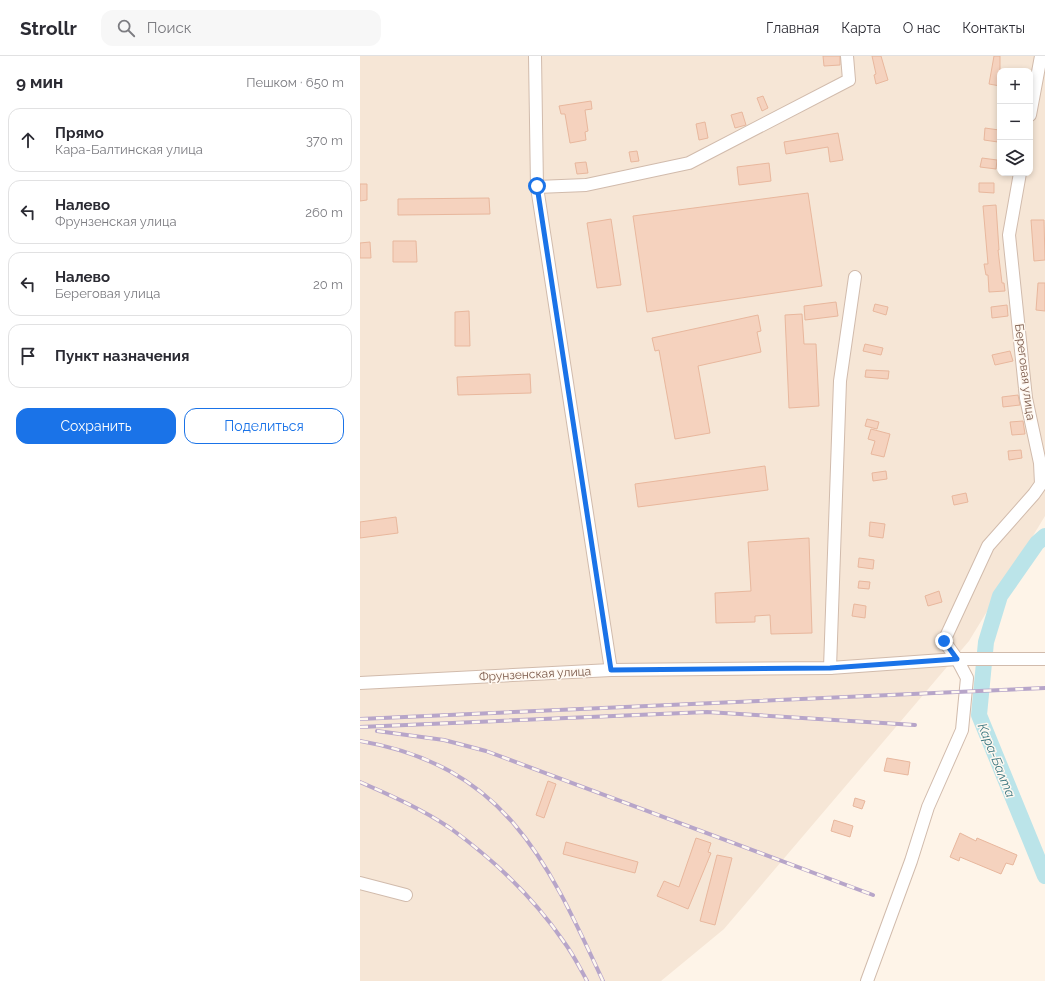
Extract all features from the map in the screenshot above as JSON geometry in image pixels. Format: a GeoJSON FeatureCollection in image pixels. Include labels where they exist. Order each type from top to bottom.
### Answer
{"type":"FeatureCollection","features":[{"type":"Feature","properties":{"kind":"street"},"geometry":{"type":"LineString","coordinates":[[535,56],[537,186],[611,670]]}},
{"type":"Feature","properties":{"kind":"street"},"geometry":{"type":"LineString","coordinates":[[537,186],[586,186],[690,163],[849,80],[848,56]]}},
{"type":"Feature","properties":{"kind":"street"},"geometry":{"type":"LineString","coordinates":[[1032,104],[1041,56]]}},
{"type":"Feature","properties":{"kind":"street","name":"Береговая улица"},"geometry":{"type":"LineString","coordinates":[[957,659],[944,641],[988,546],[1034,494],[1040,484],[1040,463],[1026,398],[1009,234],[1019,176]]}},
{"type":"Feature","properties":{"kind":"street"},"geometry":{"type":"LineString","coordinates":[[830,668],[840,381],[855,276]]}},
{"type":"Feature","properties":{"kind":"street"},"geometry":{"type":"LineString","coordinates":[[867,981],[911,861],[928,807],[962,730],[967,678],[957,659]]}},
{"type":"Feature","properties":{"kind":"street","name":"Фрунзенская улица"},"geometry":{"type":"LineString","coordinates":[[360,683],[611,670],[830,668],[957,659],[1045,659]]}},
{"type":"Feature","properties":{"kind":"street"},"geometry":{"type":"LineString","coordinates":[[360,883],[406,894]]}},
{"type":"Feature","properties":{"kind":"shaded area"},"geometry":{"type":"Polygon","coordinates":[[[360,56],[1045,56],[1045,516],[969,641],[724,929],[661,981],[360,981],[360,56]]]}},
{"type":"Feature","properties":{"kind":"building"},"geometry":{"type":"Polygon","coordinates":[[[823,56],[840,56],[840,65],[824,66],[823,56]]]}},
{"type":"Feature","properties":{"kind":"building"},"geometry":{"type":"Polygon","coordinates":[[[872,56],[881,56],[888,80],[876,84],[874,75],[876,74],[872,56]]]}},
{"type":"Feature","properties":{"kind":"building"},"geometry":{"type":"Polygon","coordinates":[[[994,56],[1000,56],[1000,68],[997,68],[997,85],[989,84],[994,56]]]}},
{"type":"Feature","properties":{"kind":"building"},"geometry":{"type":"Polygon","coordinates":[[[763,96],[768,108],[762,111],[757,98],[763,96]]]}},
{"type":"Feature","properties":{"kind":"building"},"geometry":{"type":"Polygon","coordinates":[[[591,101],[592,109],[585,110],[588,131],[585,132],[586,140],[570,143],[565,114],[561,114],[559,106],[591,101]]]}},
{"type":"Feature","properties":{"kind":"building"},"geometry":{"type":"Polygon","coordinates":[[[742,112],[746,125],[735,128],[731,115],[742,112]]]}},
{"type":"Feature","properties":{"kind":"building"},"geometry":{"type":"Polygon","coordinates":[[[705,122],[708,138],[699,140],[696,124],[705,122]]]}},
{"type":"Feature","properties":{"kind":"building"},"geometry":{"type":"Polygon","coordinates":[[[985,128],[997,130],[997,142],[984,140],[985,128]]]}},
{"type":"Feature","properties":{"kind":"building"},"geometry":{"type":"Polygon","coordinates":[[[838,133],[843,160],[830,162],[828,147],[786,154],[784,142],[838,133]]]}},
{"type":"Feature","properties":{"kind":"building"},"geometry":{"type":"Polygon","coordinates":[[[637,151],[639,161],[631,162],[629,152],[637,151]]]}},
{"type":"Feature","properties":{"kind":"building"},"geometry":{"type":"Polygon","coordinates":[[[982,158],[997,160],[996,169],[980,167],[982,158]]]}},
{"type":"Feature","properties":{"kind":"building"},"geometry":{"type":"Polygon","coordinates":[[[586,162],[588,173],[577,174],[575,163],[586,162]]]}},
{"type":"Feature","properties":{"kind":"building"},"geometry":{"type":"Polygon","coordinates":[[[769,163],[771,181],[739,185],[737,167],[769,163]]]}},
{"type":"Feature","properties":{"kind":"building"},"geometry":{"type":"Polygon","coordinates":[[[979,183],[994,183],[994,193],[979,192],[979,183]]]}},
{"type":"Feature","properties":{"kind":"building"},"geometry":{"type":"Polygon","coordinates":[[[360,184],[367,184],[367,200],[360,201],[360,184]]]}},
{"type":"Feature","properties":{"kind":"building"},"geometry":{"type":"Polygon","coordinates":[[[808,193],[822,286],[647,312],[633,216],[808,193]]]}},
{"type":"Feature","properties":{"kind":"building"},"geometry":{"type":"Polygon","coordinates":[[[489,198],[490,214],[398,215],[398,199],[489,198]]]}},
{"type":"Feature","properties":{"kind":"building"},"geometry":{"type":"Polygon","coordinates":[[[996,205],[998,250],[1002,283],[1004,283],[1005,291],[989,292],[988,275],[986,275],[984,264],[988,264],[983,206],[996,205]]]}},
{"type":"Feature","properties":{"kind":"building"},"geometry":{"type":"Polygon","coordinates":[[[611,219],[621,285],[597,288],[587,223],[611,219]]]}},
{"type":"Feature","properties":{"kind":"building"},"geometry":{"type":"Polygon","coordinates":[[[1031,220],[1044,220],[1045,260],[1034,261],[1031,220]]]}},
{"type":"Feature","properties":{"kind":"building"},"geometry":{"type":"Polygon","coordinates":[[[393,241],[416,241],[417,262],[393,262],[393,241]]]}},
{"type":"Feature","properties":{"kind":"building"},"geometry":{"type":"Polygon","coordinates":[[[370,242],[371,258],[360,258],[360,243],[370,242]]]}},
{"type":"Feature","properties":{"kind":"building"},"geometry":{"type":"Polygon","coordinates":[[[1038,283],[1045,283],[1045,311],[1036,310],[1038,283]]]}},
{"type":"Feature","properties":{"kind":"building"},"geometry":{"type":"Polygon","coordinates":[[[836,302],[838,316],[805,320],[804,306],[836,302]]]}},
{"type":"Feature","properties":{"kind":"building"},"geometry":{"type":"Polygon","coordinates":[[[875,304],[888,307],[886,315],[873,311],[875,304]]]}},
{"type":"Feature","properties":{"kind":"building"},"geometry":{"type":"Polygon","coordinates":[[[1007,305],[1008,316],[992,318],[991,307],[1007,305]]]}},
{"type":"Feature","properties":{"kind":"building"},"geometry":{"type":"Polygon","coordinates":[[[469,311],[470,346],[455,346],[455,312],[469,311]]]}},
{"type":"Feature","properties":{"kind":"building"},"geometry":{"type":"Polygon","coordinates":[[[802,314],[804,344],[816,344],[819,406],[789,408],[785,315],[802,314]]]}},
{"type":"Feature","properties":{"kind":"building"},"geometry":{"type":"Polygon","coordinates":[[[758,315],[761,331],[757,332],[761,352],[698,366],[710,433],[675,439],[659,350],[655,351],[652,338],[758,315]]]}},
{"type":"Feature","properties":{"kind":"building"},"geometry":{"type":"Polygon","coordinates":[[[865,344],[883,348],[881,355],[863,351],[865,344]]]}},
{"type":"Feature","properties":{"kind":"building"},"geometry":{"type":"Polygon","coordinates":[[[1010,351],[1013,361],[995,365],[992,355],[1010,351]]]}},
{"type":"Feature","properties":{"kind":"building"},"geometry":{"type":"Polygon","coordinates":[[[866,370],[889,371],[888,379],[865,377],[866,370]]]}},
{"type":"Feature","properties":{"kind":"building"},"geometry":{"type":"Polygon","coordinates":[[[530,374],[531,393],[458,395],[457,377],[530,374]]]}},
{"type":"Feature","properties":{"kind":"building"},"geometry":{"type":"Polygon","coordinates":[[[1018,395],[1020,405],[1003,407],[1002,397],[1018,395]]]}},
{"type":"Feature","properties":{"kind":"building"},"geometry":{"type":"Polygon","coordinates":[[[867,419],[879,422],[877,429],[865,426],[867,419]]]}},
{"type":"Feature","properties":{"kind":"building"},"geometry":{"type":"Polygon","coordinates":[[[1023,421],[1025,434],[1012,435],[1010,422],[1023,421]]]}},
{"type":"Feature","properties":{"kind":"building"},"geometry":{"type":"Polygon","coordinates":[[[871,429],[890,434],[884,457],[871,454],[875,441],[868,439],[871,429]]]}},
{"type":"Feature","properties":{"kind":"building"},"geometry":{"type":"Polygon","coordinates":[[[1021,450],[1022,458],[1009,460],[1008,451],[1021,450]]]}},
{"type":"Feature","properties":{"kind":"building"},"geometry":{"type":"Polygon","coordinates":[[[765,466],[768,490],[638,507],[635,484],[765,466]]]}},
{"type":"Feature","properties":{"kind":"building"},"geometry":{"type":"Polygon","coordinates":[[[886,471],[887,479],[873,481],[872,473],[886,471]]]}},
{"type":"Feature","properties":{"kind":"building"},"geometry":{"type":"Polygon","coordinates":[[[966,493],[968,502],[954,505],[952,496],[966,493]]]}},
{"type":"Feature","properties":{"kind":"building"},"geometry":{"type":"Polygon","coordinates":[[[396,517],[398,533],[360,538],[360,522],[396,517]]]}},
{"type":"Feature","properties":{"kind":"building"},"geometry":{"type":"Polygon","coordinates":[[[870,522],[885,524],[883,538],[869,536],[870,522]]]}},
{"type":"Feature","properties":{"kind":"building"},"geometry":{"type":"Polygon","coordinates":[[[809,538],[812,633],[771,634],[770,615],[755,616],[755,622],[716,623],[715,593],[751,591],[748,542],[809,538]]]}},
{"type":"Feature","properties":{"kind":"building"},"geometry":{"type":"Polygon","coordinates":[[[859,558],[874,560],[873,569],[858,567],[859,558]]]}},
{"type":"Feature","properties":{"kind":"building"},"geometry":{"type":"Polygon","coordinates":[[[859,581],[870,582],[869,589],[858,588],[859,581]]]}},
{"type":"Feature","properties":{"kind":"building"},"geometry":{"type":"Polygon","coordinates":[[[939,591],[942,602],[928,606],[925,596],[939,591]]]}},
{"type":"Feature","properties":{"kind":"building"},"geometry":{"type":"Polygon","coordinates":[[[854,604],[866,606],[865,618],[852,616],[854,604]]]}},
{"type":"Feature","properties":{"kind":"building"},"geometry":{"type":"Polygon","coordinates":[[[887,758],[910,762],[908,775],[884,771],[887,758]]]}},
{"type":"Feature","properties":{"kind":"building"},"geometry":{"type":"Polygon","coordinates":[[[548,781],[556,784],[544,818],[536,815],[548,781]]]}},
{"type":"Feature","properties":{"kind":"building"},"geometry":{"type":"Polygon","coordinates":[[[855,798],[865,801],[862,809],[853,806],[855,798]]]}},
{"type":"Feature","properties":{"kind":"building"},"geometry":{"type":"Polygon","coordinates":[[[834,820],[853,826],[850,837],[831,831],[834,820]]]}},
{"type":"Feature","properties":{"kind":"building"},"geometry":{"type":"Polygon","coordinates":[[[960,833],[976,841],[977,838],[1017,855],[1013,865],[1006,863],[1001,874],[960,857],[959,861],[950,857],[960,833]]]}},
{"type":"Feature","properties":{"kind":"building"},"geometry":{"type":"Polygon","coordinates":[[[696,838],[711,843],[708,852],[711,853],[688,909],[657,896],[664,881],[679,887],[696,838]]]}},
{"type":"Feature","properties":{"kind":"building"},"geometry":{"type":"Polygon","coordinates":[[[566,842],[638,862],[635,873],[563,854],[566,842]]]}},
{"type":"Feature","properties":{"kind":"building"},"geometry":{"type":"Polygon","coordinates":[[[717,855],[732,858],[715,925],[700,921],[717,855]]]}},
{"type":"Feature","properties":{"kind":"waterway","name":"Кара-Балта"},"geometry":{"type":"LineString","coordinates":[[1045,536],[1037,543],[1000,596],[986,642],[979,715],[1045,876]]}},
{"type":"Feature","properties":{"kind":"railway"},"geometry":{"type":"LineString","coordinates":[[360,719],[1045,688]]}},
{"type":"Feature","properties":{"kind":"railway"},"geometry":{"type":"LineString","coordinates":[[360,727],[707,712],[915,725]]}},
{"type":"Feature","properties":{"kind":"railway"},"geometry":{"type":"LineString","coordinates":[[377,731],[444,740],[486,751],[873,895]]}},
{"type":"Feature","properties":{"kind":"railway"},"geometry":{"type":"LineString","coordinates":[[360,741],[410,754],[451,772],[486,796],[515,825],[540,858],[562,896],[603,981]]}},
{"type":"Feature","properties":{"kind":"railway"},"geometry":{"type":"LineString","coordinates":[[360,782],[406,803],[439,821],[466,840],[497,866],[540,910],[570,951],[587,981]]}},
{"type":"Feature","properties":{"kind":"route"},"geometry":{"type":"LineString","coordinates":[[537,186],[611,670],[830,668],[957,659],[944,641]]}}]}
